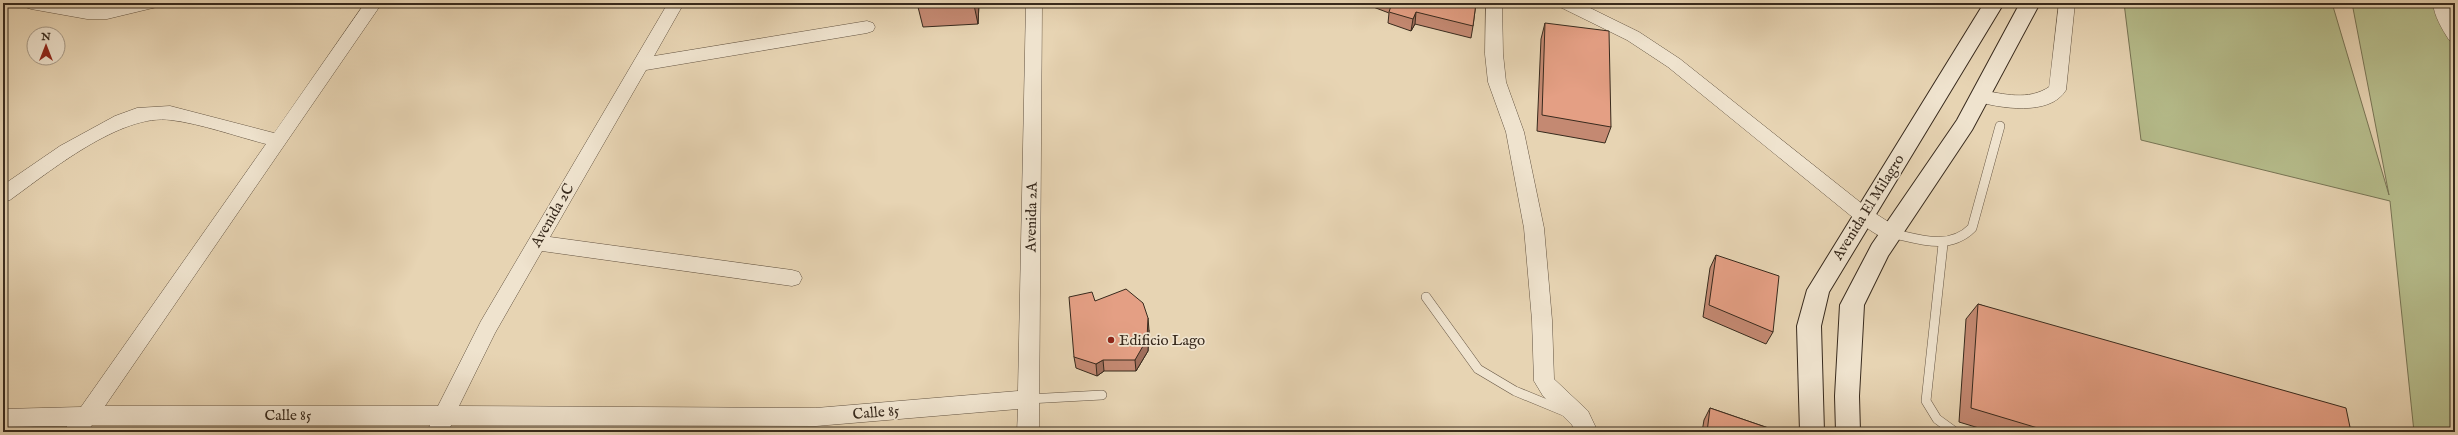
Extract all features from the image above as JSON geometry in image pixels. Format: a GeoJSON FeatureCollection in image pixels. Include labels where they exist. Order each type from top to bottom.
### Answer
{"type":"FeatureCollection","features":[{"type":"Feature","properties":{"kind":"main road","name":"Avenida El Milagro"},"geometry":{"type":"LineString","coordinates":[[1812,432],[1810,326],[1818,290],[1863,214],[1994,3]]}},
{"type":"Feature","properties":{"kind":"main road"},"geometry":{"type":"LineString","coordinates":[[1848,432],[1847,396],[1852,305],[1880,250],[1965,125],[2030,3]]}},
{"type":"Feature","properties":{"kind":"street"},"geometry":{"type":"LineString","coordinates":[[31,3],[87,13],[107,13],[150,3]]}},
{"type":"Feature","properties":{"kind":"street"},"geometry":{"type":"LineString","coordinates":[[75,432],[276,140],[374,3]]}},
{"type":"Feature","properties":{"kind":"street","name":"Avenida 2C"},"geometry":{"type":"LineString","coordinates":[[441,424],[488,327],[676,3]]}},
{"type":"Feature","properties":{"kind":"street","name":"Avenida 2A"},"geometry":{"type":"LineString","coordinates":[[1028,432],[1034,3]]}},
{"type":"Feature","properties":{"kind":"street"},"geometry":{"type":"LineString","coordinates":[[1494,3],[1494,54],[1497,82],[1515,132],[1534,228],[1542,320],[1543,376],[1550,390],[1583,425]]}},
{"type":"Feature","properties":{"kind":"street"},"geometry":{"type":"LineString","coordinates":[[1566,3],[1633,36],[1674,63],[1863,214],[1891,233]]}},
{"type":"Feature","properties":{"kind":"street"},"geometry":{"type":"LineString","coordinates":[[1981,96],[2020,103],[2050,97],[2057,90],[2067,3]]}},
{"type":"Feature","properties":{"kind":"street"},"geometry":{"type":"LineString","coordinates":[[2441,3],[2442,10],[2455,36]]}},
{"type":"Feature","properties":{"kind":"street"},"geometry":{"type":"LineString","coordinates":[[639,65],[867,28]]}},
{"type":"Feature","properties":{"kind":"street"},"geometry":{"type":"LineString","coordinates":[[3,195],[66,151],[121,121],[137,115],[170,113],[276,140]]}},
{"type":"Feature","properties":{"kind":"street"},"geometry":{"type":"LineString","coordinates":[[536,243],[792,278]]}},
{"type":"Feature","properties":{"kind":"street","name":"Calle 85"},"geometry":{"type":"LineString","coordinates":[[3,418],[87,415],[441,424],[815,424],[1028,399]]}},
{"type":"Feature","properties":{"kind":"lane"},"geometry":{"type":"LineString","coordinates":[[1891,233],[1943,244],[1967,235],[1972,228],[2000,126]]}},
{"type":"Feature","properties":{"kind":"lane"},"geometry":{"type":"LineString","coordinates":[[1943,244],[1926,401],[1937,419],[1955,432]]}},
{"type":"Feature","properties":{"kind":"lane"},"geometry":{"type":"LineString","coordinates":[[1426,297],[1478,369],[1515,391],[1583,425]]}},
{"type":"Feature","properties":{"kind":"lane"},"geometry":{"type":"LineString","coordinates":[[1028,399],[1102,395]]}},
{"type":"Feature","properties":{"kind":"green space"},"geometry":{"type":"Polygon","coordinates":[[[2124,3],[2332,3],[2389,195],[2352,3],[2455,3],[2455,432],[2414,432],[2390,201],[2141,140],[2124,3]]]}},
{"type":"Feature","properties":{"kind":"building"},"geometry":{"type":"Polygon","coordinates":[[[919,3],[974,3],[974,5],[918,7],[919,3]]]}},
{"type":"Feature","properties":{"kind":"building"},"geometry":{"type":"Polygon","coordinates":[[[1392,3],[1476,3],[1473,26],[1416,12],[1413,19],[1389,12],[1392,3]]]}},
{"type":"Feature","properties":{"kind":"building"},"geometry":{"type":"Polygon","coordinates":[[[1545,23],[1609,31],[1611,127],[1542,115],[1545,23]]]}},
{"type":"Feature","properties":{"kind":"building"},"geometry":{"type":"Polygon","coordinates":[[[1716,255],[1779,276],[1773,332],[1709,305],[1716,255]]]}},
{"type":"Feature","properties":{"kind":"building","name":"Edificio Lago"},"geometry":{"type":"Polygon","coordinates":[[[1126,289],[1143,303],[1148,318],[1147,339],[1135,360],[1103,360],[1096,364],[1074,357],[1069,297],[1092,292],[1095,301],[1126,289]]]}},
{"type":"Feature","properties":{"kind":"building"},"geometry":{"type":"Polygon","coordinates":[[[1978,304],[2346,408],[2351,432],[2051,432],[1971,408],[1978,304]]]}},
{"type":"Feature","properties":{"kind":"building"},"geometry":{"type":"Polygon","coordinates":[[[1710,408],[1780,432],[1707,432],[1710,408]]]}},
{"type":"Feature","properties":{"kind":"place","name":"Edificio Lago"},"geometry":{"type":"Point","coordinates":[1111,340]}}]}
